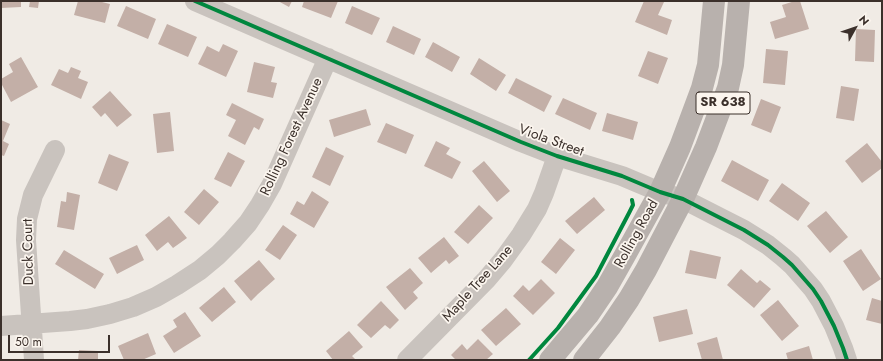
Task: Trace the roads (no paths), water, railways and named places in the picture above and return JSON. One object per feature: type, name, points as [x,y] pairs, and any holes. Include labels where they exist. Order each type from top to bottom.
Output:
[{"type":"main road","name":"Rolling Road","points":[[550,360],[588,315],[607,286],[660,192],[680,147],[702,88],[708,65],[714,1]]},
{"type":"main road","name":"Rolling Road","points":[[584,360],[610,327],[629,299],[684,199],[709,140],[728,88],[733,65],[739,1]]},
{"type":"street","name":"Viola Street","points":[[195,1],[520,142],[557,156],[622,176],[660,192],[684,199],[744,230],[784,257],[812,289],[821,301],[834,326],[847,360]]},
{"type":"street","name":"Rolling Forest Avenue","points":[[1,326],[70,321],[110,314],[156,297],[177,286],[200,270],[232,241],[260,205],[272,184],[328,58]]},
{"type":"street","name":"Duck Court","points":[[34,360],[26,240],[27,219],[35,190],[55,150]]},
{"type":"street","name":"Maple Tree Lane","points":[[407,360],[486,280],[522,235],[544,193],[557,156]]}]
